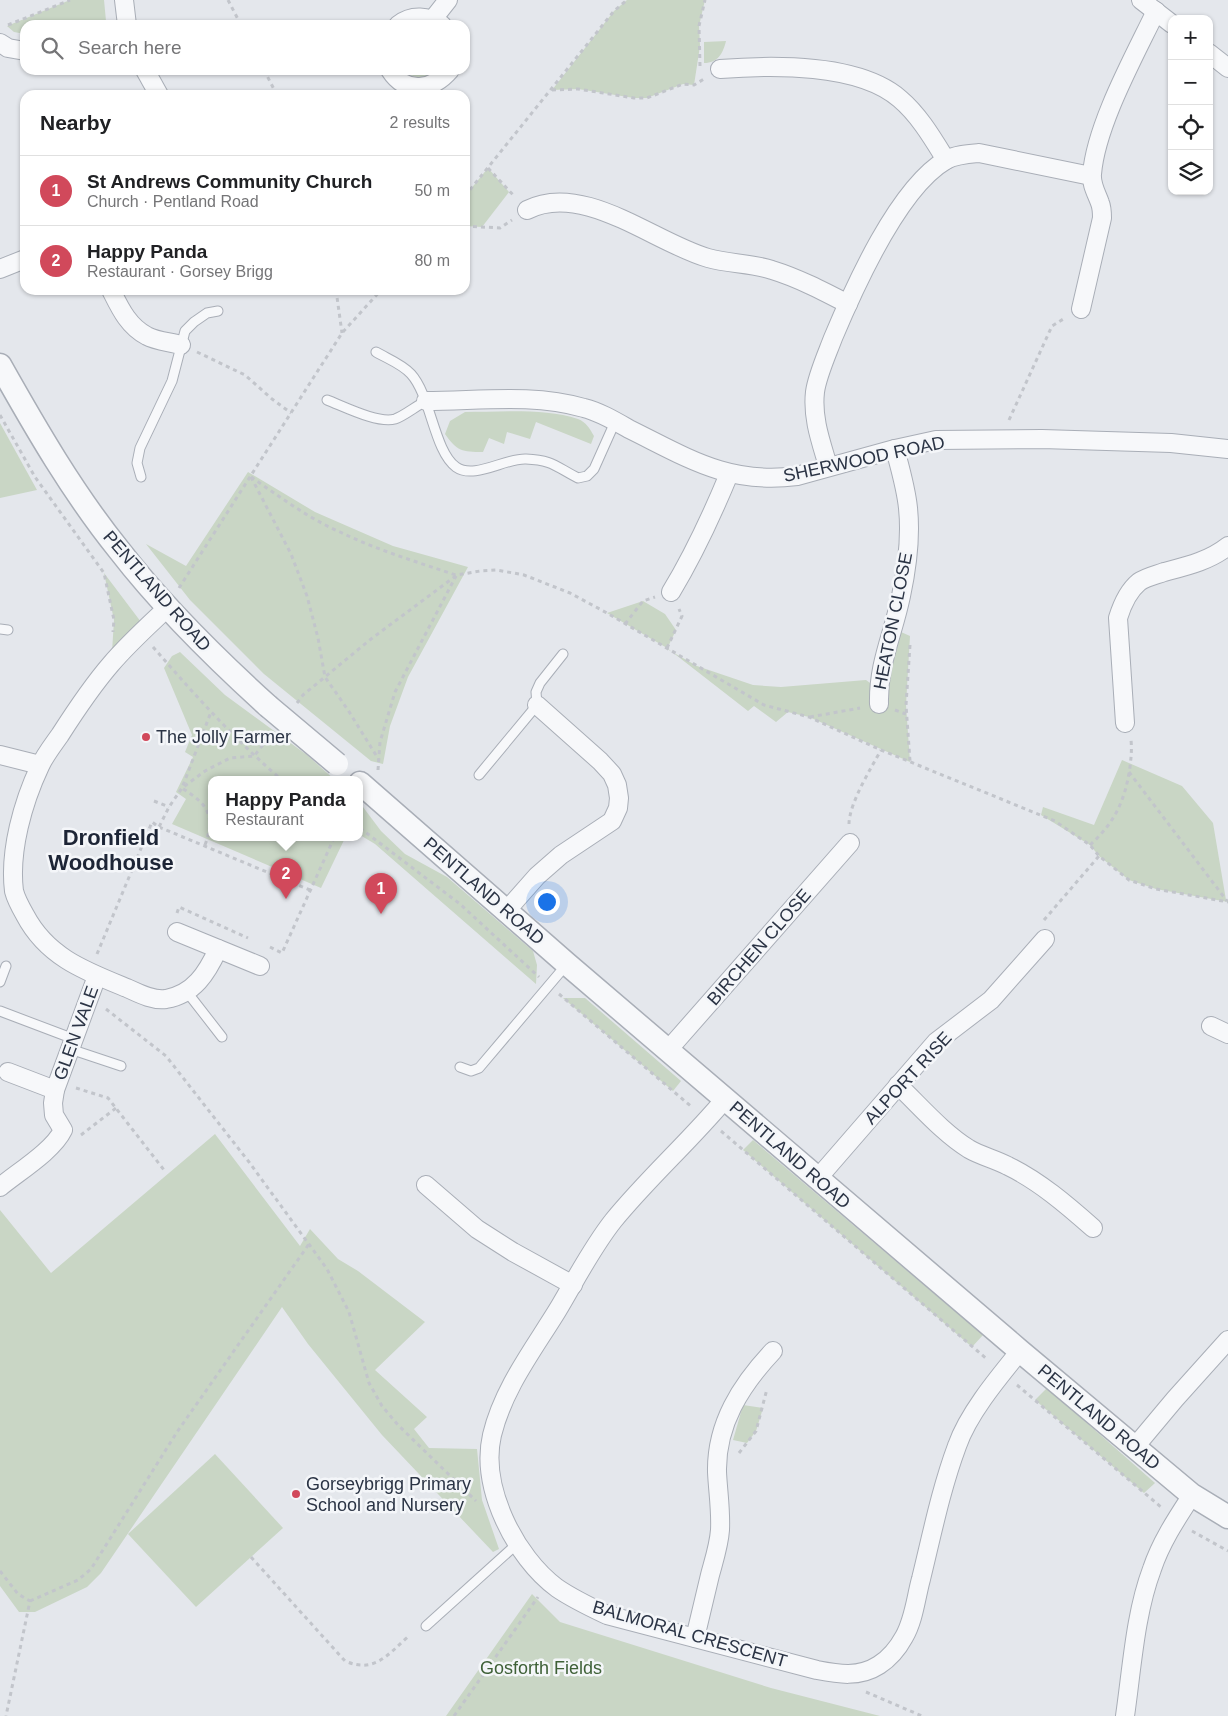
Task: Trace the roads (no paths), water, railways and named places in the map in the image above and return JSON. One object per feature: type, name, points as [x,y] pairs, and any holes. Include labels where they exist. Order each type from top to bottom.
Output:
[{"type":"street","points":[[124,0],[127,20]]},
{"type":"street","points":[[439,20],[448,0]]},
{"type":"street","points":[[1141,0],[1168,21]]},
{"type":"street","points":[[1081,309],[1102,218],[1101,205],[1094,189],[1092,176],[1100,136],[1133,58],[1156,12]]},
{"type":"street","points":[[407,20],[422,17],[432,20]]},
{"type":"street","points":[[0,43],[8,48],[20,50]]},
{"type":"street","points":[[1213,56],[1228,68]]},
{"type":"street","points":[[720,69],[798,67],[847,74],[878,84],[900,99],[932,136],[946,160]]},
{"type":"street","points":[[148,75],[156,90]]},
{"type":"street","points":[[394,75],[408,90],[432,85],[446,75]]},
{"type":"street","points":[[828,466],[816,429],[815,391],[848,304],[880,240],[901,206],[915,188],[946,160],[961,155],[979,153],[1092,176]]},
{"type":"street","points":[[528,210],[549,202],[570,202],[591,207],[707,258],[770,269],[806,283],[848,304]]},
{"type":"street","points":[[0,269],[20,261]]},
{"type":"street","points":[[114,295],[122,312],[133,326],[148,337],[181,345]]},
{"type":"street","name":"PENTLAND ROAD","points":[[0,365],[39,432],[98,523],[167,608],[223,666],[351,776]]},
{"type":"street","name":"SHERWOOD ROAD","points":[[426,401],[531,399],[559,401],[587,408],[702,465],[729,474],[761,478],[798,476],[895,448],[936,440],[1001,439],[1171,443],[1228,449]]},
{"type":"street","name":"HEATON CLOSE","points":[[878,704],[880,674],[901,596],[908,539],[908,510],[905,488],[895,448]]},
{"type":"street","points":[[671,592],[696,550],[729,474]]},
{"type":"street","points":[[1125,723],[1118,618],[1122,603],[1139,582],[1206,560],[1228,546]]},
{"type":"street","points":[[167,608],[111,664],[78,707],[40,765],[18,827],[14,865],[14,893],[32,928],[47,946],[62,958],[93,975],[148,997],[164,999],[187,992],[199,982],[209,969],[218,949]]},
{"type":"street","points":[[507,910],[537,876],[561,855],[612,821],[618,808],[617,786],[612,774],[537,705]]},
{"type":"street","points":[[0,755],[40,765]]},
{"type":"street","name":"PENTLAND ROAD","points":[[368,790],[567,964],[1134,1448],[1192,1495],[1228,1518]]},
{"type":"street","name":"BIRCHEN CLOSE","points":[[668,1050],[850,843]]},
{"type":"street","points":[[176,924],[218,949],[260,966]]},
{"type":"street","name":"ALPORT RISE","points":[[818,1178],[936,1042],[991,1000],[1045,939]]},
{"type":"street","name":"GLEN VALE","points":[[0,1187],[60,1137],[63,1130],[54,1115],[53,1103],[56,1086],[89,996],[93,975]]},
{"type":"street","points":[[1211,1026],[1228,1034]]},
{"type":"street","name":"GLEN VALE","points":[[8,1072],[56,1086]]},
{"type":"street","points":[[898,1086],[945,1130],[968,1148],[1027,1176],[1068,1206],[1093,1228]]},
{"type":"street","name":"BALMORAL CRESCENT","points":[[726,1099],[613,1221],[595,1246],[516,1376],[500,1409],[492,1436],[490,1457],[494,1486],[504,1520],[518,1544],[533,1564],[556,1587],[607,1615],[816,1670],[847,1675],[862,1673],[879,1666],[894,1653],[905,1636],[957,1444],[975,1411],[1002,1372],[1020,1351]]},
{"type":"street","points":[[426,1185],[477,1229],[512,1252],[573,1285]]},
{"type":"street","points":[[1134,1448],[1227,1342]]},
{"type":"street","points":[[695,1638],[720,1532],[721,1502],[717,1472],[718,1449],[724,1425],[732,1405],[758,1367],[773,1351]]},
{"type":"street","points":[[1125,1716],[1143,1596],[1152,1568],[1176,1520],[1192,1495]]},
{"type":"lane","points":[[141,477],[137,463],[140,448],[172,381],[185,331],[207,313],[218,311]]},
{"type":"lane","points":[[376,352],[402,366],[413,376],[426,401],[446,457],[456,467],[469,471],[484,469],[512,460],[525,459],[547,461],[560,466],[578,478],[587,476],[594,468],[616,422]]},
{"type":"lane","points":[[327,400],[375,418],[387,420],[395,418],[426,401]]},
{"type":"lane","points":[[479,775],[537,705],[536,692],[540,683],[563,654]]},
{"type":"lane","points":[[460,1067],[471,1071],[479,1068],[567,964]]},
{"type":"lane","points":[[0,982],[6,966]]},
{"type":"lane","points":[[187,992],[222,1037]]},
{"type":"lane","points":[[0,1011],[121,1066]]},
{"type":"lane","points":[[426,1626],[518,1544]]},
{"type":"place","name":"The Jolly Farmer","points":[[146,737]]},
{"type":"place","name":"Happy Panda","points":[[286,899]]},
{"type":"place","name":"St Andrews Community Church","points":[[381,914]]},
{"type":"place","name":"Gorseybrigg Primary School and Nursery","points":[[296,1494]]},
{"type":"district","name":"Dronfield Woodhouse","points":[[111,850]]},
{"type":"park label","name":"Gosforth Fields","points":[[541,1668]]}]
